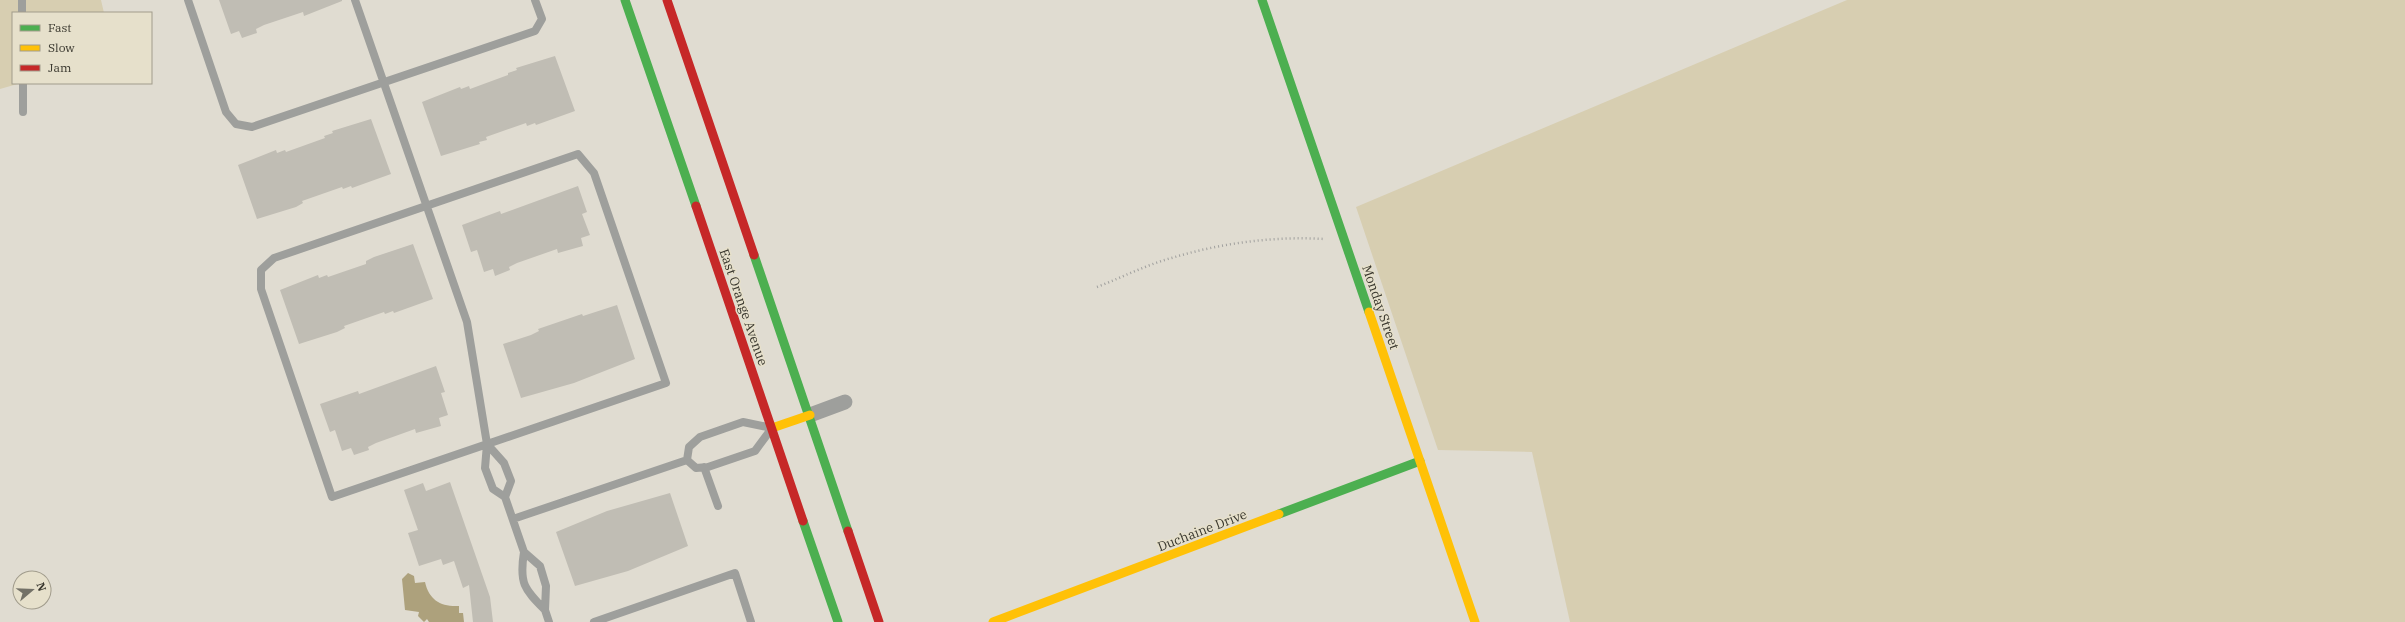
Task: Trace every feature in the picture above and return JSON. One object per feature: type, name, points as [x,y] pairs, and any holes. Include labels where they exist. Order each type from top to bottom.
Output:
[{"type":"street","name":"East Orange Avenue","points":[[625,0],[838,622]]},
{"type":"street","name":"East Orange Avenue","points":[[667,0],[810,415],[879,622]]},
{"type":"street","name":"Monday Street","points":[[1262,0],[1475,622]]},
{"type":"street","points":[[772,428],[845,402]]},
{"type":"street","name":"Duchaine Drive","points":[[993,622],[1420,461]]},
{"type":"lane","points":[[22,0],[22,12]]},
{"type":"lane","points":[[188,0],[226,112],[236,124],[252,127],[535,31],[542,19],[536,0]]},
{"type":"lane","points":[[355,0],[466,322],[487,444],[485,468],[493,489],[505,497],[513,519],[524,552],[521,572],[528,592],[545,610]]},
{"type":"lane","points":[[23,84],[23,112]]},
{"type":"lane","points":[[578,154],[594,173],[666,382],[487,444],[332,497],[261,289],[261,270],[274,258],[427,207],[578,154]]},
{"type":"lane","points":[[743,422],[772,428],[755,451],[704,467],[696,468],[687,460],[689,447],[700,437],[743,422]]},
{"type":"lane","points":[[487,444],[504,463],[510,481],[505,497]]},
{"type":"lane","points":[[513,519],[687,460]]},
{"type":"lane","points":[[704,467],[718,506]]},
{"type":"lane","points":[[524,552],[540,566],[546,586],[545,610],[549,622]]},
{"type":"lane","points":[[594,622],[735,573],[751,622]]},
{"type":"path","points":[[1097,287],[1173,257],[1194,251],[1295,237],[1344,240]]},
{"type":"shaded area","points":[[0,0],[101,0],[104,12],[12,12],[12,84],[18,84],[0,89]]},
{"type":"shaded area","points":[[1847,0],[2405,0],[2405,622],[1570,622],[1532,452],[1438,450],[1356,207]]},
{"type":"shaded area","points":[[408,573],[414,576],[415,583],[425,582],[429,593],[441,604],[459,606],[459,613],[463,613],[464,622],[429,622],[427,619],[424,622],[418,616],[419,612],[405,610],[402,579]]},
{"type":"building","points":[[219,0],[342,1],[304,16],[303,12],[264,25],[256,29],[257,33],[242,38],[239,31],[231,34]]},
{"type":"building","points":[[555,56],[575,111],[536,125],[535,123],[527,126],[526,123],[486,137],[487,140],[479,142],[480,144],[441,156],[422,102],[460,87],[461,89],[469,86],[470,89],[508,75],[508,73],[517,70],[516,68]]},
{"type":"building","points":[[371,119],[391,174],[352,188],[351,186],[343,189],[342,187],[302,201],[303,203],[296,207],[257,219],[238,165],[276,150],[277,153],[285,150],[286,152],[325,138],[324,136],[333,133],[332,131]]},
{"type":"building","points":[[578,186],[587,212],[582,214],[590,235],[581,238],[583,246],[558,253],[557,249],[517,263],[509,267],[510,270],[495,276],[493,269],[484,272],[477,250],[471,252],[462,225],[500,211],[501,214]]},
{"type":"building","points":[[413,244],[433,299],[394,313],[393,311],[385,314],[384,312],[344,326],[345,328],[337,332],[299,344],[280,290],[318,275],[319,278],[327,275],[328,277],[366,264],[366,261],[374,257]]},
{"type":"building","points":[[617,305],[635,359],[574,383],[521,398],[503,344],[531,335],[539,331],[538,329],[582,314],[583,316]]},
{"type":"building","points":[[436,366],[445,392],[441,393],[448,415],[439,418],[441,426],[416,433],[415,429],[376,443],[368,447],[369,450],[354,455],[351,448],[342,451],[335,430],[330,432],[320,404],[358,391],[359,394]]},
{"type":"building","points":[[450,482],[490,597],[493,622],[473,622],[469,585],[463,588],[454,561],[443,565],[441,559],[419,566],[408,533],[418,530],[404,490],[423,483],[426,491]]},
{"type":"building","points":[[670,493],[688,546],[628,571],[575,586],[556,532],[607,511]]},
{"type":"traffic: fast","points":[[625,0],[696,206]]},
{"type":"traffic: fast","points":[[1262,0],[1369,312]]},
{"type":"traffic: fast","points":[[754,255],[848,531]]},
{"type":"traffic: fast","points":[[1279,514],[1420,461]]},
{"type":"traffic: fast","points":[[803,521],[838,622]]},
{"type":"traffic: slow","points":[[1369,312],[1475,622]]},
{"type":"traffic: slow","points":[[772,428],[810,415]]},
{"type":"traffic: slow","points":[[993,622],[1279,514]]},
{"type":"traffic: jam","points":[[667,0],[754,255]]},
{"type":"traffic: jam","points":[[696,206],[803,521]]},
{"type":"traffic: jam","points":[[848,531],[879,622]]}]
